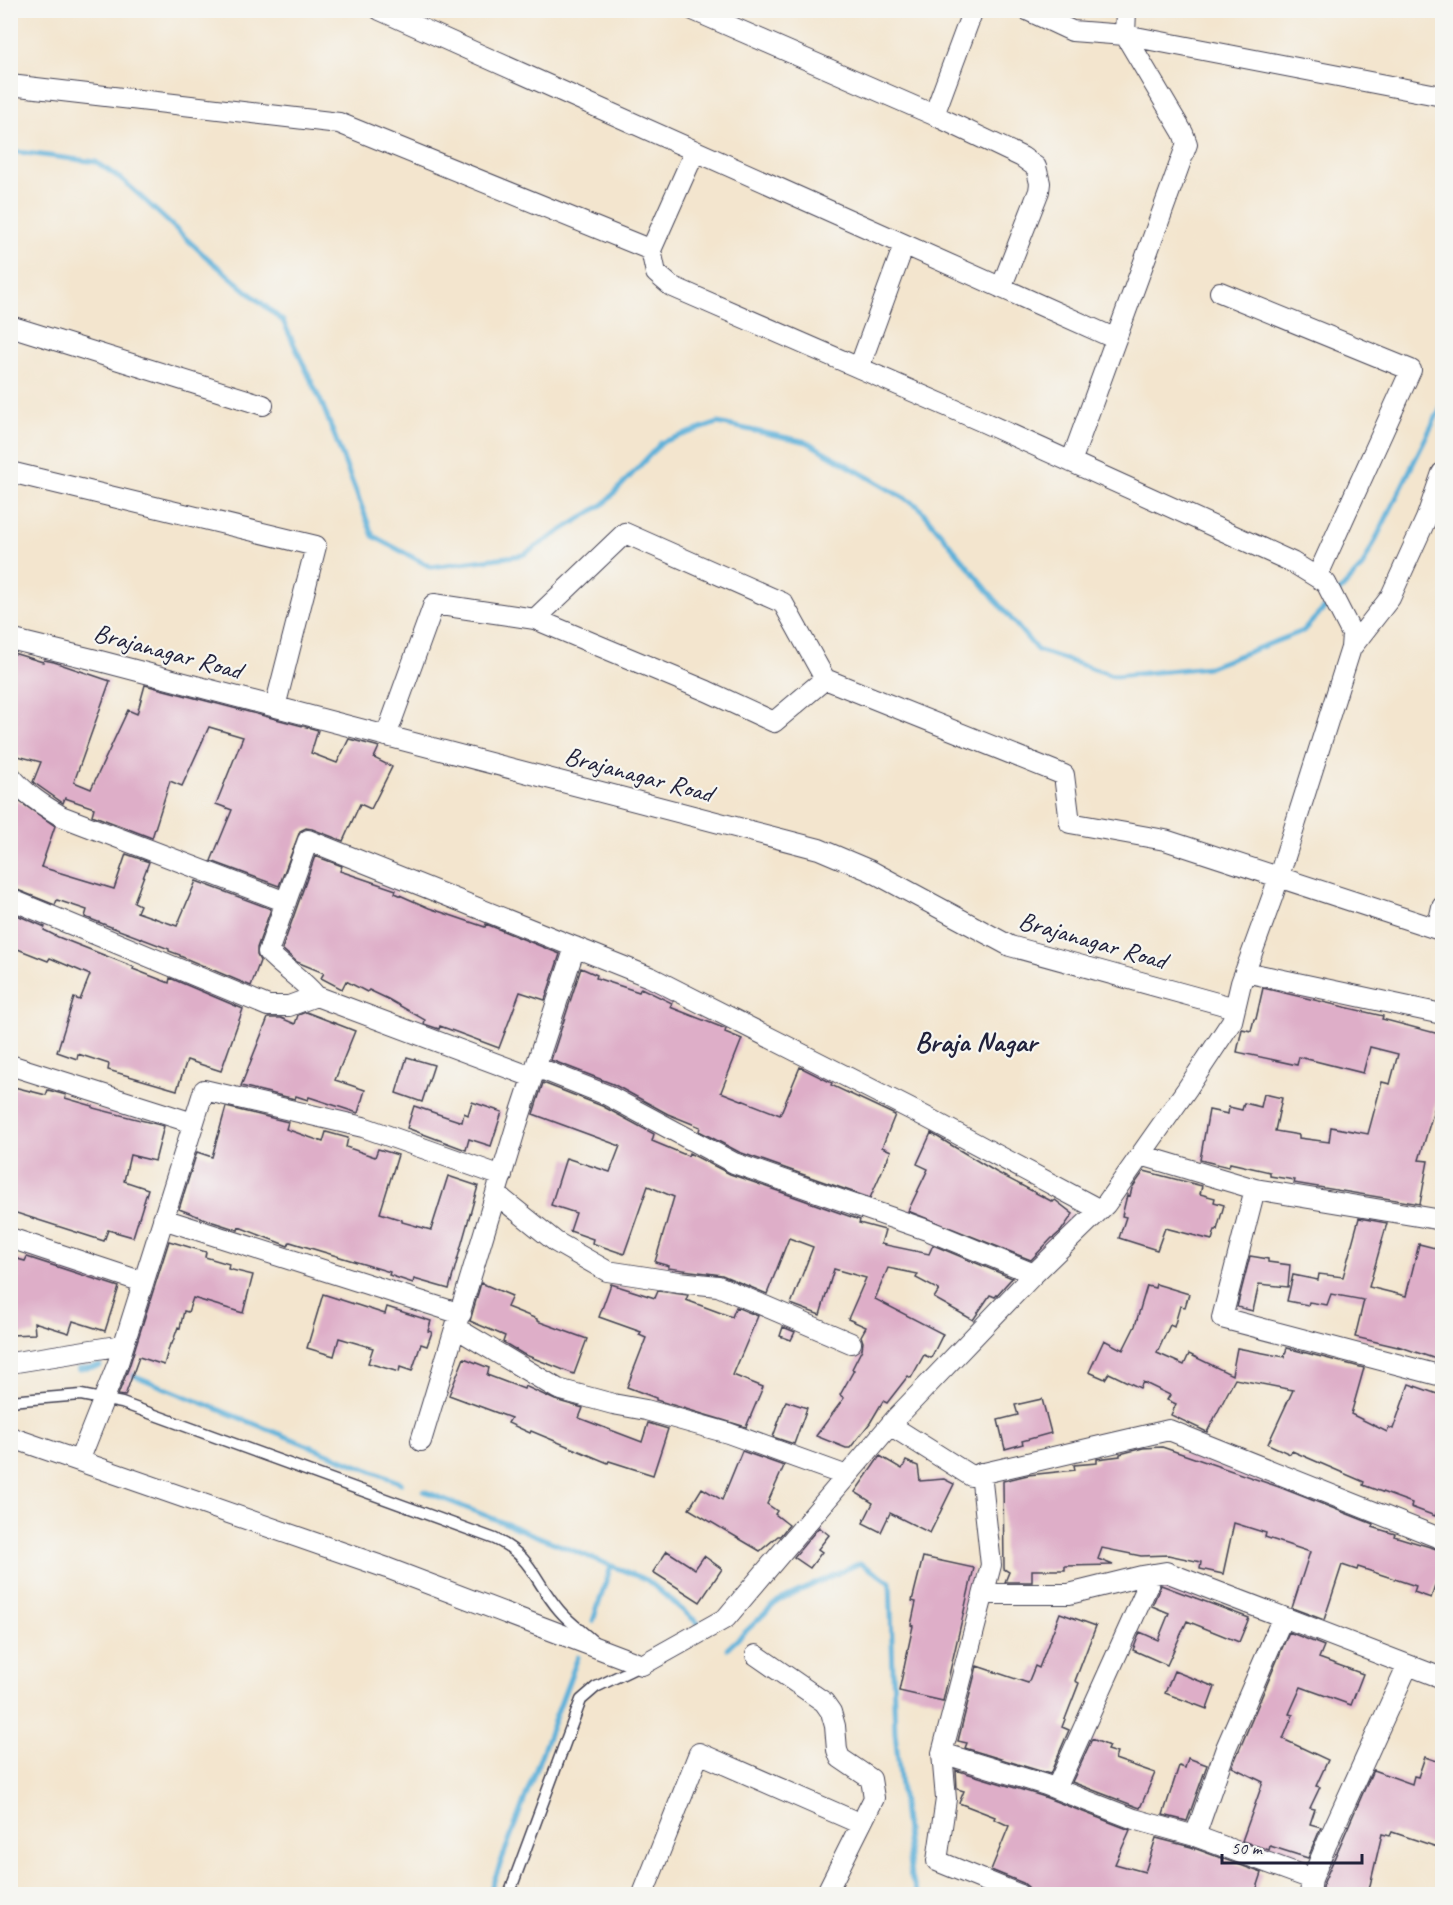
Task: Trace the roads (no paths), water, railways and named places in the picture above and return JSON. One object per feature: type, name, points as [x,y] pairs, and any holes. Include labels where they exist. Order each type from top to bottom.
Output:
[{"type":"street","points":[[380,10],[1116,339]]},
{"type":"street","points":[[693,10],[934,116],[1022,157],[1036,167],[1040,183],[1039,191],[1001,288]]},
{"type":"street","points":[[934,116],[973,10]]},
{"type":"street","points":[[1027,10],[1072,32],[1125,35],[1443,96]]},
{"type":"street","points":[[1071,462],[1187,144],[1184,133],[1125,35],[1126,10]]},
{"type":"street","points":[[10,85],[339,123],[651,250]]},
{"type":"street","points":[[695,151],[651,250],[656,273],[671,286],[1292,561],[1322,580],[1352,641]]},
{"type":"street","points":[[859,368],[904,245]]},
{"type":"street","points":[[1220,292],[1411,370],[1322,580]]},
{"type":"street","points":[[10,326],[263,405]]},
{"type":"street","points":[[10,472],[316,546],[275,707]]},
{"type":"street","points":[[10,1437],[387,1568],[642,1665],[726,1618],[890,1425],[1034,1274],[1100,1210],[1187,1089],[1232,1020],[1245,972],[1278,877],[1352,641],[1390,598],[1426,519],[1443,473]]},
{"type":"street","points":[[535,619],[625,533],[783,603],[825,679],[1064,775],[1070,823],[1165,840],[1437,929],[1443,907]]},
{"type":"street","points":[[386,736],[434,604],[535,619],[707,691],[774,722],[825,679]]},
{"type":"street","name":"Brajanagar Road","points":[[10,639],[819,849],[872,871],[1010,946],[1235,1008]]},
{"type":"street","points":[[10,775],[34,800],[62,816],[286,902]]},
{"type":"street","points":[[1034,1274],[927,1230],[734,1163],[607,1095],[316,996],[306,984],[277,962],[268,952],[308,840],[652,978],[924,1116],[1100,1210]]},
{"type":"street","points":[[10,898],[268,1006],[289,1006],[316,996]]},
{"type":"street","points":[[421,1441],[534,1072],[575,947]]},
{"type":"street","points":[[1245,972],[1443,1014]]},
{"type":"street","points":[[10,1065],[194,1123]]},
{"type":"street","points":[[79,1461],[123,1346],[204,1090],[363,1127],[499,1185],[556,1242],[607,1271],[718,1286],[851,1343]]},
{"type":"street","points":[[1141,1155],[1255,1189],[1443,1220]]},
{"type":"street","points":[[1255,1189],[1222,1318],[1443,1376]]},
{"type":"street","points":[[163,1218],[459,1321],[558,1389],[613,1404],[646,1410],[728,1434],[846,1476]]},
{"type":"street","points":[[10,1238],[143,1281]]},
{"type":"street","points":[[10,1363],[123,1346]]},
{"type":"street","points":[[890,1425],[971,1476],[1169,1430],[1443,1539]]},
{"type":"street","points":[[981,1473],[991,1565],[942,1753],[946,1799],[937,1861],[1018,1894]]},
{"type":"street","points":[[985,1594],[1069,1594],[1166,1572],[1443,1678]]},
{"type":"street","points":[[1056,1789],[1153,1574]]},
{"type":"street","points":[[1195,1836],[1226,1748],[1282,1617]]},
{"type":"street","points":[[756,1655],[824,1702],[831,1712],[840,1758],[871,1779],[874,1798],[826,1894]]},
{"type":"street","points":[[942,1753],[1056,1789],[1134,1819],[1195,1836],[1311,1887],[1327,1843],[1408,1665]]},
{"type":"street","points":[[643,1894],[699,1754],[861,1824]]},
{"type":"lane","points":[[10,1401],[81,1395],[104,1398],[154,1414],[505,1544],[525,1559],[559,1610],[601,1648]]},
{"type":"lane","points":[[509,1894],[581,1700],[596,1687],[642,1665]]},
{"type":"waterway","points":[[10,151],[96,162],[124,181],[204,255],[283,321],[323,406],[373,536],[431,567],[523,555],[605,503],[662,442],[718,423],[807,442],[918,506],[1037,650],[1115,676],[1209,667],[1303,631],[1331,601]]},
{"type":"waterway","points":[[1337,594],[1362,567],[1442,405]]},
{"type":"waterway","points":[[79,1369],[100,1366]]},
{"type":"waterway","points":[[128,1373],[401,1483]]},
{"type":"waterway","points":[[424,1491],[647,1580],[700,1625]]},
{"type":"waterway","points":[[727,1649],[778,1601],[860,1563],[890,1582],[895,1733],[911,1877],[918,1894]]},
{"type":"waterway","points":[[593,1621],[611,1566]]},
{"type":"waterway","points":[[489,1894],[578,1657]]},
{"type":"district","name":"Braja Nagar","points":[[976,1041]]}]
